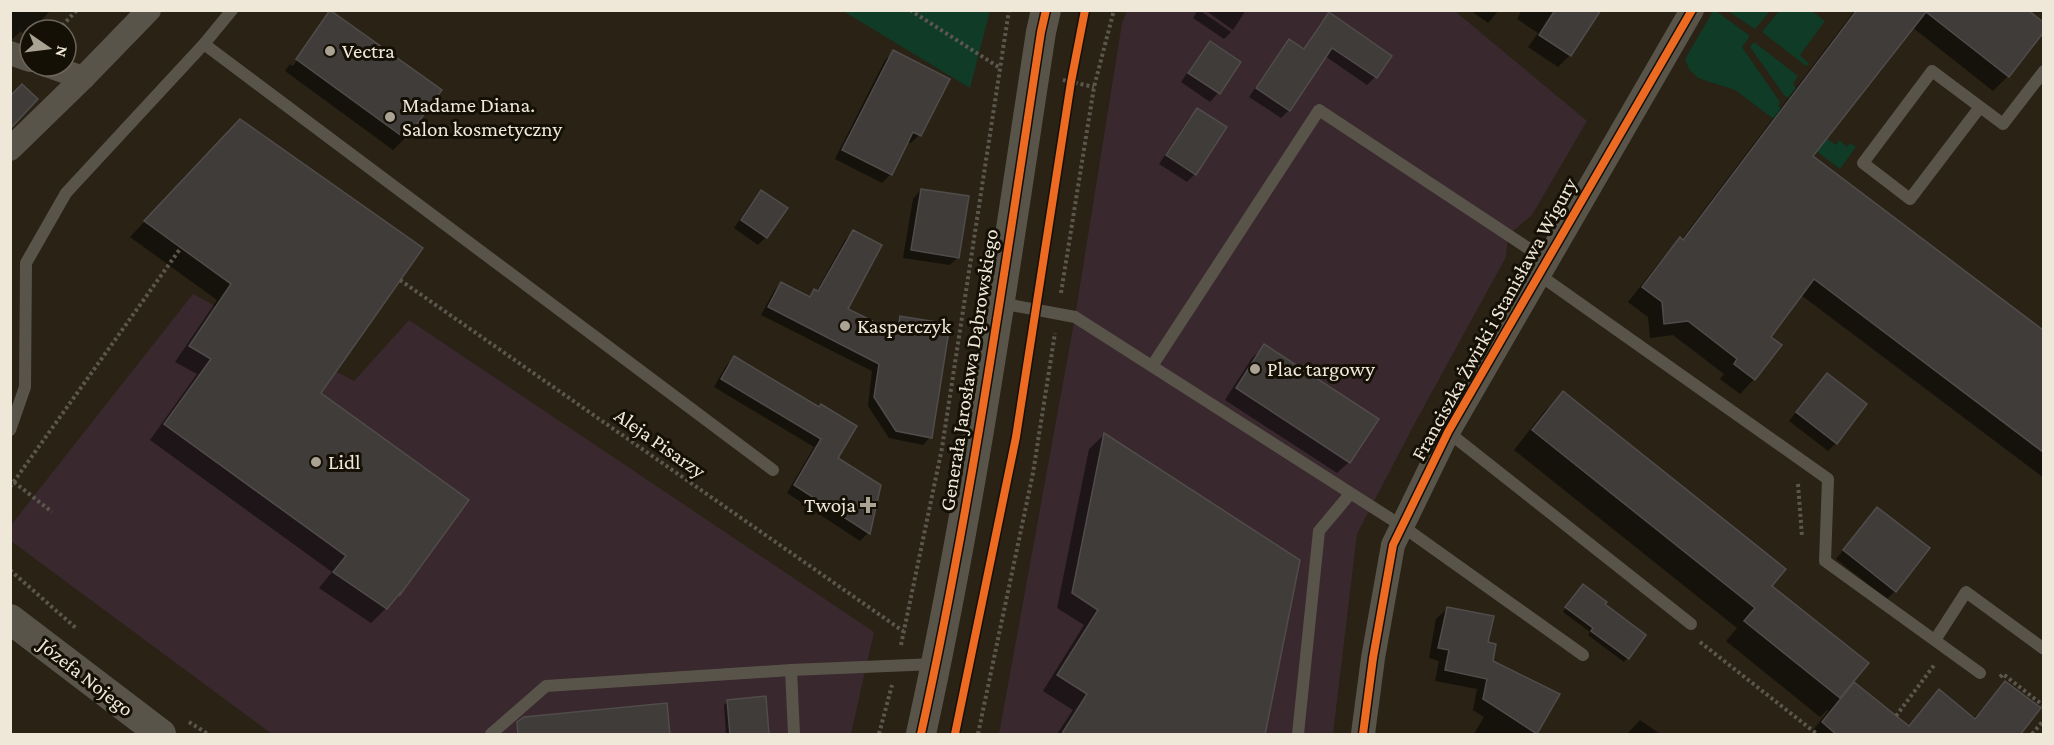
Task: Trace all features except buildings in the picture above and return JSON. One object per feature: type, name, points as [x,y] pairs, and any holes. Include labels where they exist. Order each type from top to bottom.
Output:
[{"type":"street","points":[[10,149],[149,10]]},
{"type":"street","name":"Generała Jarosława Dąbrowskiego","points":[[921,735],[936,664],[1000,303],[1046,10]]},
{"type":"street","name":"Franciszka Żwirki i Stanisława Wigury","points":[[1363,735],[1372,658],[1393,545],[1448,432],[1692,10]]},
{"type":"street","points":[[78,76],[83,78]]},
{"type":"street","name":"Józefa Nojego","points":[[10,619],[161,735]]},
{"type":"lane","points":[[10,430],[25,387],[26,263],[66,193],[204,44],[232,10]]},
{"type":"lane","points":[[204,44],[773,470]]},
{"type":"lane","points":[[1980,107],[1910,199],[1863,163],[1932,70],[2003,124],[2043,70]]},
{"type":"lane","points":[[1152,366],[1318,110],[1542,267],[1828,478],[1825,561],[1980,673]]},
{"type":"lane","points":[[1000,303],[1075,317],[1402,526],[1583,655]]},
{"type":"lane","points":[[1448,432],[1691,624]]},
{"type":"lane","points":[[1298,735],[1319,531],[1350,494]]},
{"type":"lane","points":[[1935,640],[1966,592],[2043,649]]},
{"type":"lane","points":[[491,735],[546,686],[791,670],[936,664]]},
{"type":"lane","points":[[791,670],[794,735]]},
{"type":"path","points":[[910,10],[999,68],[1094,87]]},
{"type":"path","points":[[879,735],[897,665],[942,448],[1009,10]]},
{"type":"path","points":[[978,735],[1033,473],[1094,87],[1114,10]]},
{"type":"path","points":[[1069,93],[1073,72]]},
{"type":"path","points":[[10,487],[180,249]]},
{"type":"path","points":[[14,482],[52,512]]},
{"type":"path","points":[[10,570],[79,631]]},
{"type":"path","points":[[1691,624],[1701,643],[1816,735]]},
{"type":"path","points":[[1896,716],[1938,661]]},
{"type":"path","points":[[2032,735],[2043,720]]},
{"type":"shaded area","name":"Plac targowy","points":[[1127,11],[1455,11],[1587,121],[1532,215],[1508,235],[1506,257],[1357,534],[1333,734],[999,734],[1075,317],[1122,23]]},
{"type":"shaded area","points":[[193,294],[354,381],[409,320],[874,632],[851,734],[272,734],[11,541],[11,525]]},
{"type":"green space","points":[[1770,10],[1755,29],[1728,11]]},
{"type":"green space","points":[[843,11],[990,11],[970,88]]},
{"type":"green space","points":[[1713,11],[1750,36],[1742,47],[1780,102],[1778,106],[1824,141],[1826,138],[1836,145],[1839,140],[1847,147],[1850,143],[1856,147],[1840,169],[1735,90],[1698,78],[1689,69],[1685,59]]},
{"type":"green space","points":[[1779,11],[1812,11],[1825,21],[1800,55],[1809,64],[1806,66],[1762,32]]},
{"type":"green space","points":[[1754,42],[1798,76],[1793,84],[1796,88],[1788,98],[1750,47]]},
{"type":"cycle path","points":[[921,734],[972,472],[1046,10]]},
{"type":"cycle path","points":[[955,734],[1016,437],[1071,82],[1085,10]]},
{"type":"cycle path","points":[[1363,734],[1373,658],[1393,545],[1448,432],[1692,10]]},
{"type":"place","name":"Vectra","points":[[330,51]]},
{"type":"place","name":"Madame Diana. Salon kosmetyczny","points":[[390,117]]},
{"type":"place","name":"Kasperczyk","points":[[845,326]]},
{"type":"place","name":"Plac targowy","points":[[1255,369]]},
{"type":"place","name":"Lidl","points":[[316,462]]},
{"type":"place","name":"Twoja","points":[[868,505]]}]
